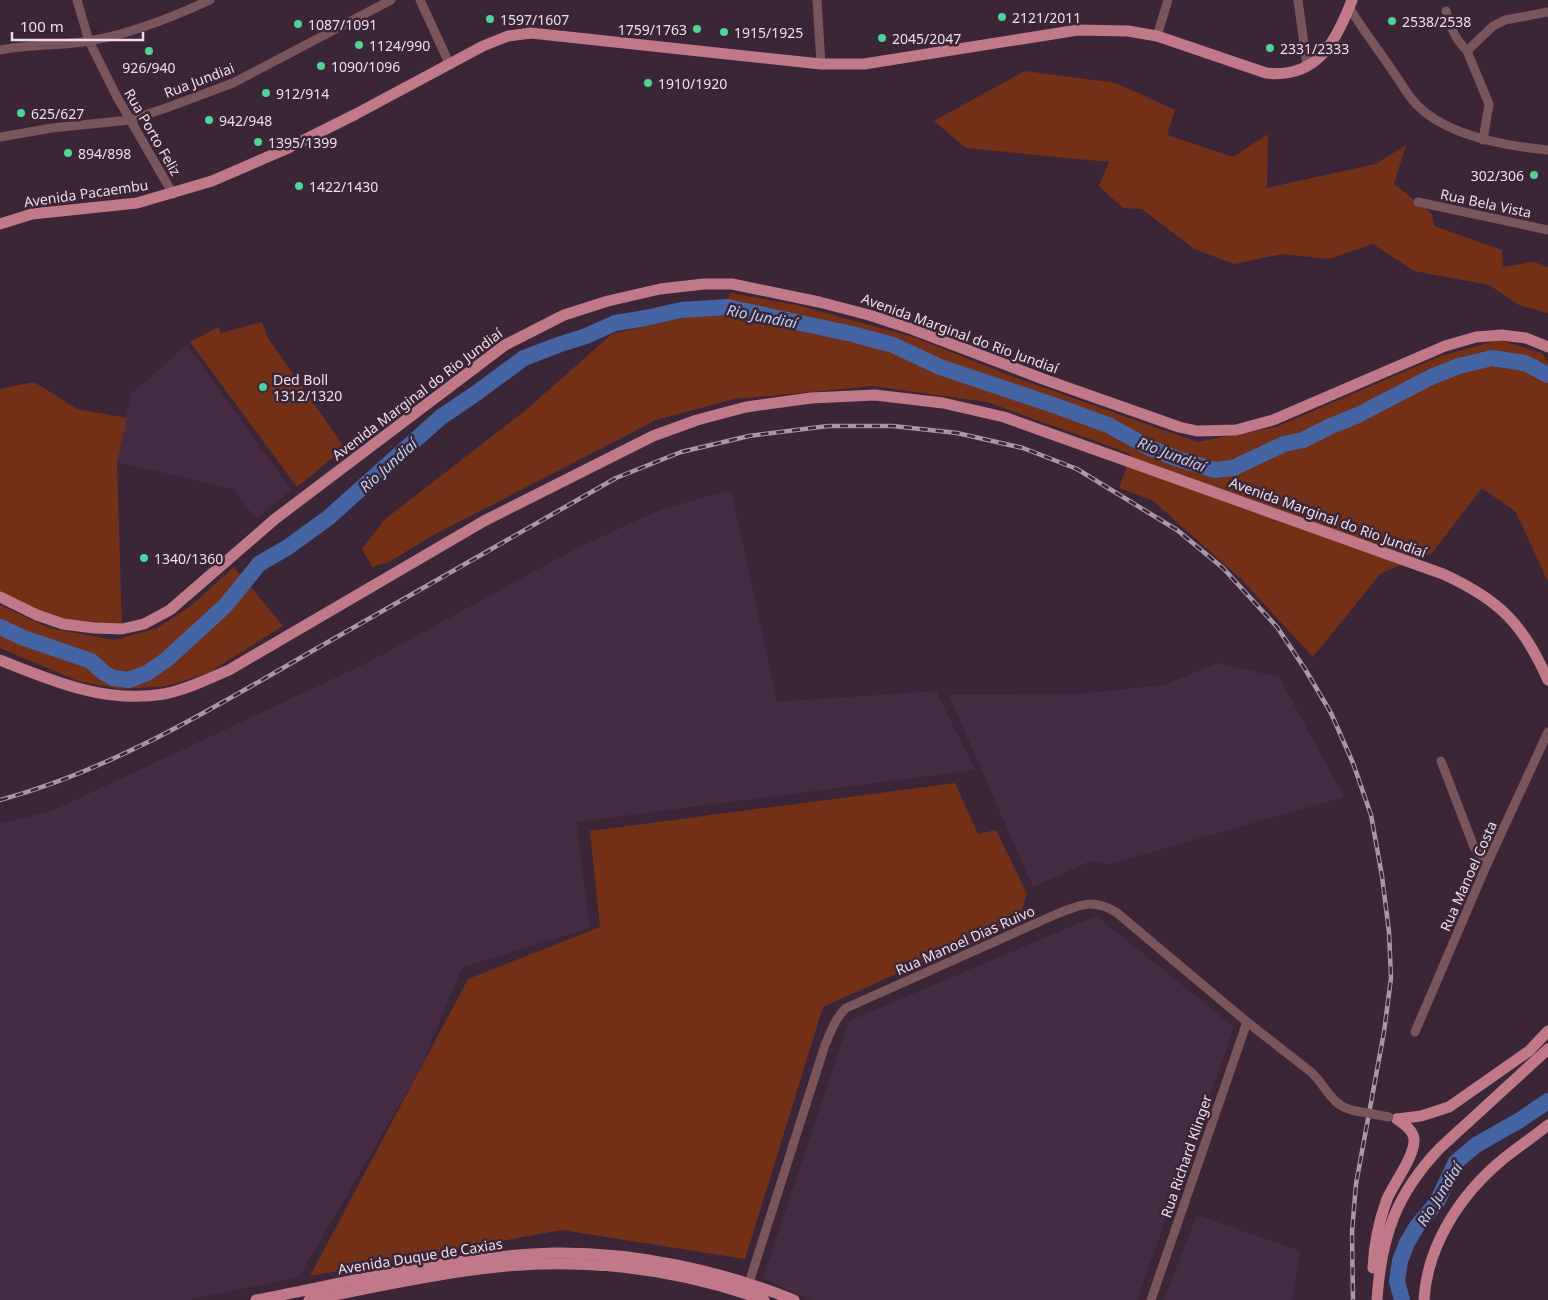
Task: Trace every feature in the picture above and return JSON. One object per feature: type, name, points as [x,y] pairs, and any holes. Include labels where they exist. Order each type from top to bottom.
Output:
[{"type":"main road","name":"Avenida Pacaembu","points":[[0,224],[32,214],[137,203],[212,181],[286,149],[508,36],[530,33],[821,64],[864,64],[1078,30],[1128,30],[1157,36],[1277,74],[1297,71],[1307,66],[1329,49],[1350,3]]},
{"type":"main road","name":"Avenida Marginal do Rio Jundiaí","points":[[0,596],[37,616],[63,624],[122,629],[144,624],[170,610],[275,519],[505,345],[564,315],[608,301],[660,289],[704,284],[732,284],[844,308],[912,329],[1043,379],[1179,427],[1197,431],[1236,430],[1273,420],[1444,346],[1476,337],[1502,335],[1526,338],[1548,347]]},
{"type":"main road","name":"Avenida Marginal do Rio Jundiaí","points":[[0,660],[68,686],[103,695],[135,696],[164,694],[200,683],[229,670],[484,521],[653,436],[697,420],[746,407],[811,398],[875,396],[943,403],[1004,417],[1443,574],[1464,584],[1508,614],[1526,636],[1548,680]]},
{"type":"main road","points":[[1393,1118],[1421,1116],[1449,1107],[1528,1051],[1548,1031]]},
{"type":"main road","points":[[1377,1300],[1381,1260],[1390,1224],[1410,1184],[1424,1164],[1440,1148],[1548,1049]]},
{"type":"main road","points":[[1377,1300],[1372,1281],[1376,1240],[1380,1222],[1390,1194],[1412,1151],[1414,1143],[1412,1132],[1393,1118]]},
{"type":"main road","points":[[1424,1300],[1430,1266],[1451,1218],[1469,1194],[1501,1161],[1548,1125]]},
{"type":"main road","name":"Avenida Duque de Caxias","points":[[256,1300],[432,1266],[489,1258],[554,1253],[599,1254],[653,1261],[749,1283],[794,1300]]},
{"type":"main road","name":"Avenida Duque de Caxias","points":[[308,1300],[435,1275],[482,1268],[555,1263],[601,1265],[650,1271],[709,1283],[764,1300]]},
{"type":"street","name":"Rua Porto Feliz","points":[[77,0],[89,41],[130,120],[173,194]]},
{"type":"street","points":[[0,50],[89,41],[136,30],[176,16],[210,0]]},
{"type":"street","name":"Rua Jundiai","points":[[0,137],[52,128],[130,120],[233,83],[391,0]]},
{"type":"street","points":[[420,0],[450,65]]},
{"type":"street","points":[[817,0],[821,64]]},
{"type":"street","points":[[1157,36],[1168,0]]},
{"type":"street","points":[[1298,0],[1307,66]]},
{"type":"street","points":[[1350,3],[1363,29],[1417,105],[1434,118],[1459,131],[1483,140],[1548,150]]},
{"type":"street","points":[[1446,11],[1452,32],[1466,51],[1488,104],[1483,140]]},
{"type":"street","points":[[1466,51],[1493,26],[1505,20],[1548,12]]},
{"type":"street","name":"Rua Bela Vista","points":[[1418,202],[1548,230]]},
{"type":"street","name":"Rua Manoel Costa","points":[[1415,1032],[1487,864],[1548,732]]},
{"type":"street","points":[[1441,761],[1474,847],[1487,864]]},
{"type":"street","name":"Rua Manoel Dias Ruivo","points":[[749,1283],[825,1045],[832,1026],[846,1008],[1059,913],[1093,903],[1116,912],[1247,1022],[1311,1072],[1339,1106],[1393,1118]]},
{"type":"street","name":"Rua Richard Klinger","points":[[1151,1300],[1247,1022]]},
{"type":"shaded area","points":[[1025,71],[1116,83],[1175,110],[1167,135],[1233,157],[1268,134],[1267,188],[1376,164],[1406,145],[1394,184],[1432,214],[1434,226],[1502,250],[1503,267],[1534,262],[1548,267],[1548,313],[1519,305],[1489,285],[1414,271],[1373,244],[1329,259],[1282,254],[1234,264],[1194,249],[1142,209],[1123,208],[1099,186],[1109,162],[966,148],[934,121]]},
{"type":"shaded area","points":[[730,293],[797,305],[913,337],[1014,377],[1197,442],[1276,427],[1441,356],[1499,340],[1542,353],[1548,363],[1548,582],[1516,512],[1482,488],[1432,553],[1381,573],[1313,657],[1241,579],[1152,500],[1119,488],[1131,454],[987,402],[873,386],[734,399],[656,420],[430,537],[389,562],[372,567],[362,549],[384,520],[527,409],[612,334],[683,318],[722,314]]},
{"type":"shaded area","name":"Ded Boll 1312/1320","points":[[262,322],[268,338],[345,448],[297,487],[190,342],[218,327],[221,333]]},
{"type":"shaded area","points":[[187,345],[291,490],[256,519],[233,489],[117,462],[131,394]]},
{"type":"shaded area","points":[[34,382],[77,409],[127,418],[117,462],[122,629],[63,624],[0,595],[0,389]]},
{"type":"shaded area","points":[[731,490],[777,702],[936,691],[975,770],[576,822],[590,928],[462,967],[420,1069],[299,1277],[186,1300],[0,1300],[0,824],[52,811],[367,663],[579,547],[660,510]]},
{"type":"shaded area","points":[[234,567],[283,626],[208,673],[166,686],[120,689],[78,681],[0,648],[0,605],[49,628],[114,640],[158,628],[193,604]]},
{"type":"shaded area","points":[[1218,663],[1279,677],[1344,797],[1110,864],[1090,861],[1033,887],[949,695],[1079,694],[1165,685]]},
{"type":"shaded area","points":[[955,783],[978,834],[996,830],[1027,894],[1019,918],[823,1007],[745,1259],[562,1230],[310,1276],[468,979],[600,927],[590,831]]},
{"type":"shaded area","points":[[1096,916],[1234,1027],[1137,1300],[810,1300],[763,1278],[849,1021]]},
{"type":"shaded area","points":[[1197,1215],[1300,1251],[1292,1300],[1164,1300]]},
{"type":"waterway","name":"Rio Jundiaí","points":[[0,627],[24,638],[91,661],[113,678],[129,680],[147,673],[166,660],[225,606],[259,564],[288,547],[328,518],[441,417],[524,358],[586,336],[615,323],[681,310],[727,307],[852,334],[893,345],[940,367],[1108,425],[1150,448],[1215,470],[1233,468],[1284,444],[1303,440],[1358,415],[1431,377],[1459,366],[1492,358],[1525,363],[1548,375]]},
{"type":"waterway","name":"Rio Jundiaí","points":[[1525,363],[1537,361]]},
{"type":"waterway","name":"Rio Jundiaí","points":[[1402,1300],[1397,1281],[1400,1261],[1407,1243],[1417,1226],[1437,1202],[1456,1162],[1476,1145],[1520,1120],[1548,1101]]},
{"type":"railway","points":[[0,800],[81,773],[158,737],[233,697],[616,478],[681,452],[749,436],[828,426],[893,426],[957,433],[1023,448],[1077,469],[1177,530],[1223,568],[1277,627],[1331,713],[1353,763],[1371,815],[1382,876],[1389,932],[1391,978],[1384,1032],[1356,1184],[1352,1232],[1353,1300]]},
{"type":"place","name":"2121/2011","points":[[1002,17]]},
{"type":"place","name":"1597/1607","points":[[490,19]]},
{"type":"place","name":"2538/2538","points":[[1392,21]]},
{"type":"place","name":"1087/1091","points":[[298,24]]},
{"type":"place","name":"1759/1763","points":[[697,29]]},
{"type":"place","name":"1915/1925","points":[[724,32]]},
{"type":"place","name":"2045/2047","points":[[882,38]]},
{"type":"place","name":"1124/990","points":[[359,45]]},
{"type":"place","name":"2331/2333","points":[[1270,48]]},
{"type":"place","name":"926/940","points":[[149,51]]},
{"type":"place","name":"1090/1096","points":[[321,66]]},
{"type":"place","name":"1910/1920","points":[[648,83]]},
{"type":"place","name":"912/914","points":[[266,93]]},
{"type":"place","name":"625/627","points":[[21,113]]},
{"type":"place","name":"942/948","points":[[209,120]]},
{"type":"place","name":"1395/1399","points":[[258,142]]},
{"type":"place","name":"894/898","points":[[68,153]]},
{"type":"place","name":"302/306","points":[[1534,175]]},
{"type":"place","name":"1422/1430","points":[[299,186]]},
{"type":"place","name":"Ded Boll 1312/1320","points":[[263,387]]},
{"type":"place","name":"1340/1360","points":[[144,558]]}]
